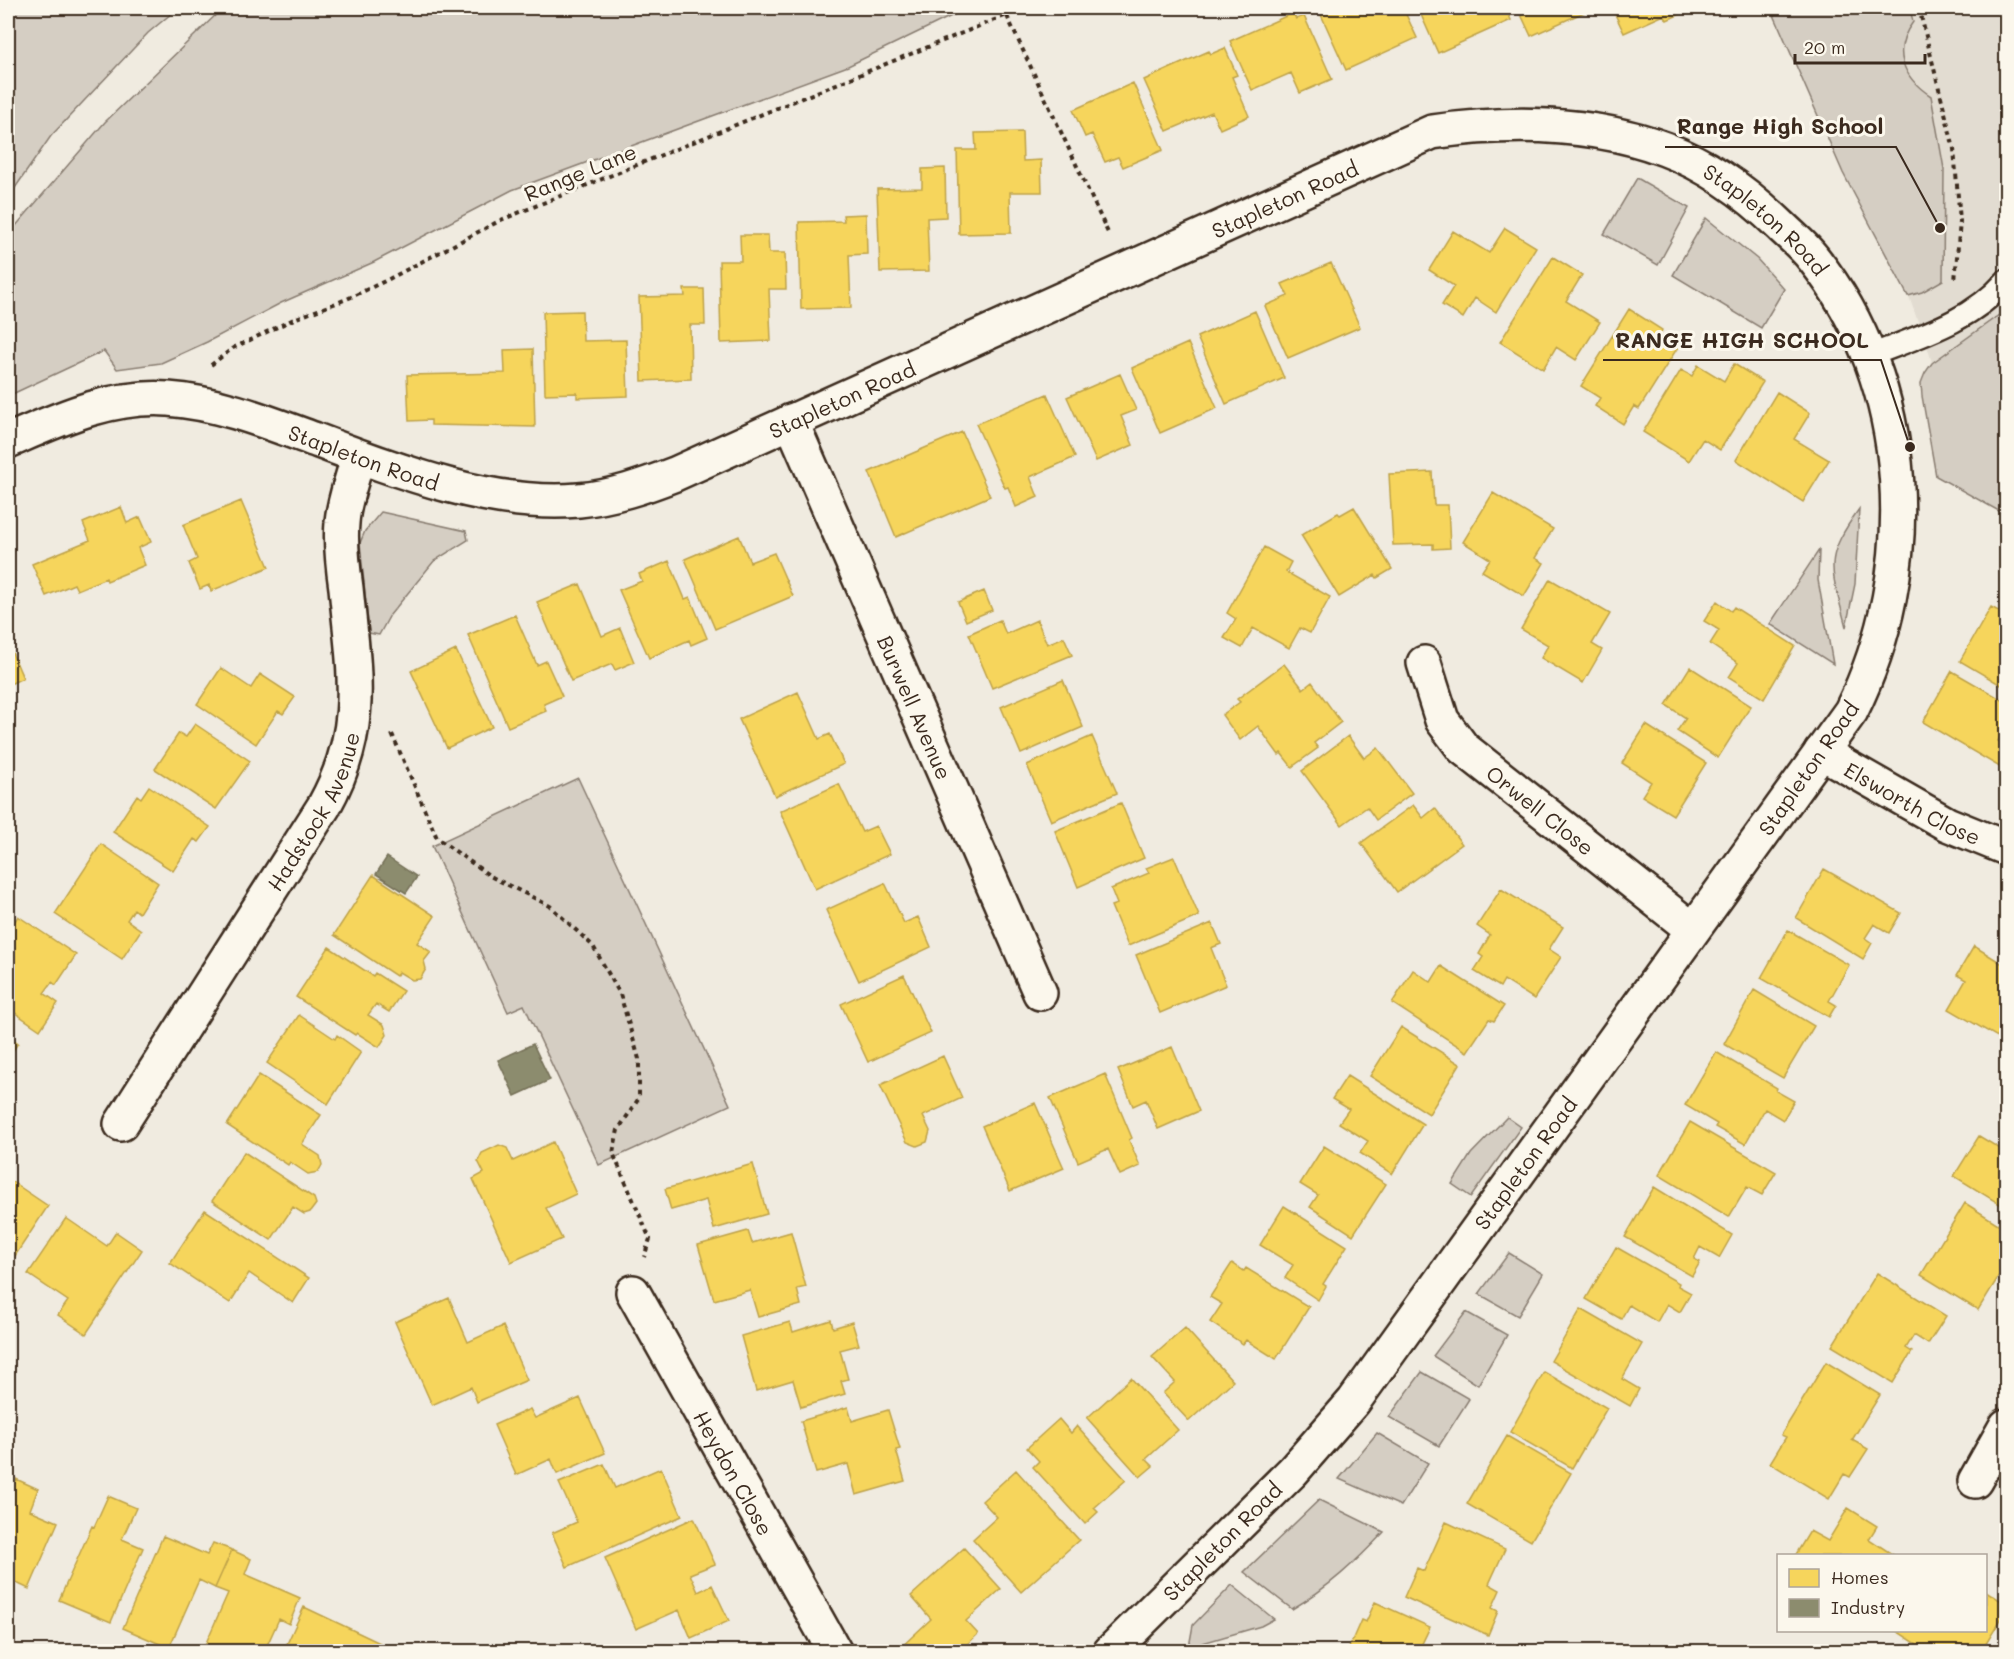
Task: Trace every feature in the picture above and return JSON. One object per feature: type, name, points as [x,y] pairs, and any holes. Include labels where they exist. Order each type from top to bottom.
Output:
[{"type":"street","name":"Stapleton Road","points":[[8,441],[80,410],[125,400],[166,399],[211,404],[256,418],[412,476],[458,487],[518,498],[579,501],[630,491],[675,474],[1432,132],[1490,124],[1601,131],[1665,149],[1708,169],[1762,207],[1813,257],[1846,308],[1871,355],[1888,420],[1899,501],[1895,568],[1884,625],[1868,678],[1851,711],[1354,1401],[1293,1471],[1127,1646]]},
{"type":"street","name":"Burwell Avenue","points":[[791,421],[1040,993]]},
{"type":"street","name":"Hadstock Avenue","points":[[121,1124],[324,806],[347,758],[354,725],[356,686],[343,558],[342,522],[358,457]]},
{"type":"street","name":"Orwell Close","points":[[1424,663],[1442,720],[1463,748],[1692,929]]},
{"type":"street","name":"Elsworth Close","points":[[1821,753],[1947,824],[2007,848]]},
{"type":"street","name":"Heydon Close","points":[[633,1293],[835,1652]]},
{"type":"street","points":[[1975,1481],[2007,1426]]},
{"type":"lane","points":[[1871,355],[1956,322],[1972,313],[2007,281]]},
{"type":"path","name":"Range Lane","points":[[166,399],[233,348],[294,319],[347,299],[387,280],[501,220],[1024,8]]},
{"type":"path","points":[[1919,8],[1954,149],[1960,221],[1955,284],[1947,288]]},
{"type":"path","points":[[1007,16],[1125,270]]},
{"type":"path","points":[[354,725],[392,733],[437,838],[490,876],[550,906],[593,946],[620,994],[639,1059],[639,1098],[618,1130],[613,1153],[650,1239],[633,1293]]},
{"type":"shaded area","points":[[8,8],[178,8],[148,33],[51,136],[8,198]]},
{"type":"shaded area","points":[[223,8],[968,8],[848,66],[512,190],[374,262],[281,303],[161,363],[117,369],[104,351],[8,396],[8,235],[105,122]]},
{"type":"shaded area","points":[[1771,8],[2006,8],[2006,515],[1936,476],[1921,383],[1932,363],[1929,352],[1904,283],[1843,173]]},
{"type":"shaded area","points":[[1771,8],[1910,8],[1913,22],[1903,43],[1903,63],[1913,81],[1931,96],[1944,169],[1943,280],[1922,292],[1908,296],[1843,173]]},
{"type":"shaded area","points":[[1637,178],[1689,208],[1658,265],[1604,234]]},
{"type":"shaded area","points":[[1706,218],[1757,259],[1784,289],[1761,328],[1673,275]]},
{"type":"shaded area","points":[[2006,310],[2006,515],[1936,476],[1921,383],[1932,363]]},
{"type":"shaded area","points":[[1859,509],[1855,584],[1846,627],[1836,591],[1833,565],[1839,541]]},
{"type":"shaded area","points":[[381,512],[466,531],[468,540],[434,561],[390,615],[379,635],[369,633],[360,543],[365,531]]},
{"type":"shaded area","points":[[1819,550],[1818,580],[1833,664],[1770,624]]},
{"type":"shaded area","points":[[578,778],[730,1105],[599,1165],[524,1005],[508,1012],[432,846]]},
{"type":"shaded area","points":[[1507,1117],[1521,1127],[1471,1197],[1452,1184],[1471,1154]]},
{"type":"shaded area","points":[[1509,1253],[1543,1274],[1518,1316],[1479,1294]]},
{"type":"shaded area","points":[[1466,1312],[1507,1335],[1478,1385],[1433,1356]]},
{"type":"shaded area","points":[[1422,1372],[1469,1399],[1439,1446],[1389,1417]]},
{"type":"shaded area","points":[[1377,1433],[1428,1463],[1401,1506],[1339,1479]]},
{"type":"shaded area","points":[[1319,1500],[1384,1532],[1341,1574],[1292,1609],[1244,1572]]},
{"type":"shaded area","points":[[1232,1585],[1274,1619],[1261,1626],[1189,1647],[1193,1625]]},
{"type":"building: Homes","points":[[1318,8],[1403,8],[1417,38],[1346,70]]},
{"type":"building: Homes","points":[[1418,8],[1506,8],[1511,20],[1438,53]]},
{"type":"building: Homes","points":[[1518,8],[1590,8],[1591,9],[1531,36]]},
{"type":"building: Homes","points":[[1612,8],[1680,8],[1683,13],[1667,20],[1664,15],[1624,33]]},
{"type":"building: Homes","points":[[1293,13],[1296,19],[1304,16],[1332,79],[1300,93],[1291,73],[1252,90],[1230,41]]},
{"type":"building: Homes","points":[[1225,48],[1237,75],[1232,77],[1249,116],[1220,129],[1212,112],[1167,131],[1144,80],[1209,51],[1211,54]]},
{"type":"building: Homes","points":[[1133,83],[1163,150],[1123,167],[1118,157],[1105,162],[1092,134],[1085,137],[1073,110]]},
{"type":"building: Homes","points":[[1022,132],[1023,161],[1041,160],[1042,192],[1010,192],[1011,233],[959,234],[957,150],[976,150],[975,133]]},
{"type":"building: Homes","points":[[945,168],[946,217],[927,218],[929,271],[880,272],[877,189],[922,188],[922,169]]},
{"type":"building: Homes","points":[[866,214],[867,254],[849,255],[851,308],[801,309],[799,222],[844,221],[843,215]]},
{"type":"building: Homes","points":[[1505,228],[1536,247],[1496,312],[1475,298],[1463,318],[1442,305],[1454,286],[1429,270],[1453,231],[1489,253]]},
{"type":"building: Homes","points":[[740,235],[768,235],[769,253],[785,253],[786,289],[769,289],[771,341],[721,343],[719,261],[741,261]]},
{"type":"building: Homes","points":[[1553,257],[1582,275],[1566,301],[1600,322],[1576,360],[1556,347],[1543,369],[1500,342]]},
{"type":"building: Homes","points":[[1331,263],[1360,327],[1288,358],[1265,306],[1288,296],[1282,284]]},
{"type":"building: Homes","points":[[684,289],[704,289],[705,325],[690,325],[691,379],[642,381],[639,297],[685,296]]},
{"type":"building: Homes","points":[[1629,309],[1662,330],[1660,335],[1678,347],[1639,409],[1634,406],[1623,424],[1595,406],[1600,398],[1581,386]]},
{"type":"building: Homes","points":[[582,311],[583,341],[626,340],[628,396],[577,398],[577,393],[545,394],[543,312]]},
{"type":"building: Homes","points":[[1255,311],[1284,378],[1226,404],[1197,337]]},
{"type":"building: Homes","points":[[1188,343],[1217,408],[1160,433],[1132,368]]},
{"type":"building: Homes","points":[[533,349],[535,427],[431,425],[431,420],[409,421],[407,375],[505,373],[504,350]]},
{"type":"building: Homes","points":[[1734,364],[1763,382],[1720,450],[1703,439],[1689,461],[1643,432],[1681,370],[1692,376],[1698,365],[1724,381]]},
{"type":"building: Homes","points":[[1120,374],[1136,410],[1121,416],[1133,445],[1096,461],[1067,397]]},
{"type":"building: Homes","points":[[1777,392],[1810,413],[1794,439],[1829,460],[1803,502],[1736,460]]},
{"type":"building: Homes","points":[[1047,394],[1075,457],[1030,477],[1038,497],[1016,507],[976,424]]},
{"type":"building: Homes","points":[[962,432],[990,496],[896,537],[869,472]]},
{"type":"building: Homes","points":[[1432,472],[1434,505],[1448,505],[1450,548],[1433,549],[1433,544],[1393,545],[1389,474]]},
{"type":"building: Homes","points":[[1493,493],[1553,529],[1535,558],[1544,563],[1524,596],[1482,571],[1490,559],[1463,542]]},
{"type":"building: Homes","points":[[241,501],[269,567],[211,591],[209,585],[200,589],[189,563],[197,559],[183,525]]},
{"type":"building: Homes","points":[[121,507],[127,523],[140,517],[151,542],[138,548],[145,565],[107,581],[106,578],[77,590],[74,584],[46,596],[32,564],[90,540],[83,523]]},
{"type":"building: Homes","points":[[1354,507],[1392,569],[1377,578],[1375,575],[1339,597],[1301,535],[1338,513],[1340,515]]},
{"type":"building: Homes","points":[[739,536],[750,562],[774,553],[793,596],[715,629],[685,559]]},
{"type":"building: Homes","points":[[1264,547],[1291,562],[1286,572],[1330,597],[1310,633],[1300,628],[1289,648],[1253,628],[1242,648],[1224,638],[1236,619],[1227,613]]},
{"type":"building: Homes","points":[[669,561],[685,599],[690,597],[707,638],[691,645],[689,640],[649,658],[619,590],[642,581],[639,574]]},
{"type":"building: Homes","points":[[1550,579],[1610,614],[1592,644],[1602,650],[1583,683],[1541,658],[1548,645],[1521,629]]},
{"type":"building: Homes","points":[[580,584],[602,636],[620,628],[634,662],[615,670],[612,664],[571,681],[537,602]]},
{"type":"building: Homes","points":[[984,591],[992,610],[966,621],[958,602]]},
{"type":"building: Homes","points":[[1717,601],[1731,611],[1734,607],[1795,646],[1764,699],[1729,677],[1738,663],[1710,644],[1719,630],[1704,621]]},
{"type":"building: Homes","points":[[1991,607],[2006,615],[2006,688],[1960,661]]},
{"type":"building: Homes","points":[[515,615],[537,665],[546,661],[562,696],[544,704],[546,711],[508,727],[468,635]]},
{"type":"building: Homes","points":[[1000,620],[1006,634],[1037,620],[1047,644],[1064,637],[1072,655],[992,688],[969,634]]},
{"type":"building: Homes","points":[[8,643],[23,678],[8,685]]},
{"type":"building: Homes","points":[[456,650],[492,727],[447,748],[411,671]]},
{"type":"building: Homes","points":[[1284,664],[1303,689],[1312,682],[1341,722],[1314,743],[1318,748],[1292,767],[1281,753],[1279,755],[1258,726],[1240,740],[1222,715],[1240,702],[1237,699]]},
{"type":"building: Homes","points":[[1690,667],[1751,706],[1718,758],[1677,731],[1686,718],[1666,705]]},
{"type":"building: Homes","points":[[221,668],[251,688],[260,674],[295,697],[283,714],[278,711],[256,744],[197,704]]},
{"type":"building: Homes","points":[[1952,671],[2006,702],[2006,726],[1998,741],[2006,745],[2006,763],[2003,769],[1923,722]]},
{"type":"building: Homes","points":[[1063,680],[1083,727],[1021,754],[1001,707]]},
{"type":"building: Homes","points":[[798,692],[819,739],[830,734],[844,764],[775,796],[739,719]]},
{"type":"building: Homes","points":[[195,724],[250,761],[216,809],[155,769],[179,733],[186,737]]},
{"type":"building: Homes","points":[[1646,725],[1706,763],[1673,815],[1642,796],[1651,782],[1622,763]]},
{"type":"building: Homes","points":[[1092,736],[1117,793],[1051,821],[1027,765]]},
{"type":"building: Homes","points":[[1348,736],[1364,758],[1378,748],[1412,793],[1376,820],[1367,807],[1342,825],[1302,771]]},
{"type":"building: Homes","points":[[839,784],[862,832],[876,826],[890,854],[815,889],[780,811]]},
{"type":"building: Homes","points":[[149,786],[210,827],[199,842],[194,839],[173,871],[113,832],[137,795],[141,798]]},
{"type":"building: Homes","points":[[1121,803],[1144,858],[1078,887],[1055,831]]},
{"type":"building: Homes","points":[[1413,805],[1423,818],[1435,808],[1462,844],[1397,892],[1361,843]]},
{"type":"building: Homes","points":[[101,844],[158,883],[139,913],[134,909],[127,920],[141,930],[122,959],[55,914]]},
{"type":"building: Homes","points":[[1174,857],[1199,916],[1128,946],[1111,906],[1117,904],[1111,889],[1149,873],[1146,868]]},
{"type":"building: Homes","points":[[1824,869],[1901,913],[1889,933],[1874,924],[1865,938],[1872,943],[1863,959],[1796,918]]},
{"type":"building: Homes","points":[[373,875],[435,916],[417,943],[431,952],[424,961],[426,969],[420,979],[412,980],[399,972],[396,976],[334,935]]},
{"type":"building: Homes","points":[[885,883],[904,923],[918,917],[931,947],[859,981],[826,910]]},
{"type":"building: Homes","points":[[1501,889],[1563,927],[1549,949],[1561,957],[1534,999],[1504,980],[1500,987],[1474,971],[1483,957],[1479,954],[1490,935],[1477,926]]},
{"type":"building: Homes","points":[[18,916],[76,955],[56,985],[52,982],[44,993],[58,1003],[40,1030],[8,1008],[8,932]]},
{"type":"building: Homes","points":[[1212,923],[1221,944],[1211,948],[1226,985],[1160,1013],[1136,955]]},
{"type":"building: Homes","points":[[1788,930],[1849,965],[1829,1001],[1836,1005],[1829,1017],[1761,978]]},
{"type":"building: Homes","points":[[1974,946],[2006,966],[2006,1030],[2001,1039],[1949,1009],[1966,980],[1957,975]]},
{"type":"building: Homes","points":[[329,947],[373,976],[375,973],[403,991],[389,1012],[376,1004],[368,1015],[384,1025],[387,1035],[379,1047],[357,1033],[355,1035],[296,997]]},
{"type":"building: Homes","points":[[1441,966],[1504,1006],[1494,1021],[1489,1019],[1467,1052],[1392,1003],[1413,970],[1431,982]]},
{"type":"building: Homes","points":[[904,975],[931,1033],[868,1062],[841,1004]]},
{"type":"building: Homes","points":[[1754,990],[1814,1026],[1783,1078],[1724,1044]]},
{"type":"building: Homes","points":[[299,1015],[335,1039],[337,1035],[361,1052],[328,1104],[267,1063]]},
{"type":"building: Homes","points":[[1401,1027],[1460,1064],[1429,1114],[1370,1076]]},
{"type":"building: Homes","points":[[8,1035],[18,1043],[8,1058]]},
{"type":"building: Homes","points":[[1172,1047],[1199,1111],[1158,1129],[1146,1100],[1133,1106],[1118,1070]]},
{"type":"building: Homes","points":[[1716,1052],[1777,1088],[1776,1091],[1794,1101],[1783,1120],[1765,1109],[1745,1144],[1715,1127],[1717,1124],[1685,1105]]},
{"type":"building: Homes","points":[[943,1056],[962,1098],[923,1116],[930,1131],[927,1142],[917,1146],[907,1142],[880,1085]]},
{"type":"building: Homes","points":[[1105,1074],[1132,1138],[1129,1140],[1140,1166],[1120,1175],[1108,1149],[1078,1162],[1050,1098]]},
{"type":"building: Homes","points":[[259,1075],[321,1115],[302,1144],[320,1156],[322,1165],[318,1172],[308,1174],[290,1162],[288,1165],[227,1125]]},
{"type":"building: Homes","points":[[1347,1076],[1423,1124],[1392,1174],[1360,1153],[1368,1141],[1339,1123],[1349,1109],[1332,1099]]},
{"type":"building: Homes","points":[[1035,1103],[1064,1168],[1010,1191],[982,1126]]},
{"type":"building: Homes","points":[[1690,1122],[1776,1172],[1762,1195],[1747,1187],[1729,1217],[1659,1175]]},
{"type":"building: Homes","points":[[1979,1136],[2002,1150],[2006,1143],[2006,1208],[1954,1176]]},
{"type":"building: Homes","points":[[553,1142],[576,1194],[546,1208],[562,1239],[511,1262],[473,1179],[484,1173],[478,1161],[482,1153],[499,1145],[507,1148],[513,1161]]},
{"type":"building: Homes","points":[[1324,1146],[1386,1184],[1353,1235],[1310,1207],[1318,1195],[1300,1184]]},
{"type":"building: Homes","points":[[244,1152],[314,1198],[316,1204],[310,1212],[304,1214],[293,1207],[271,1240],[212,1201]]},
{"type":"building: Homes","points":[[753,1164],[767,1214],[714,1229],[706,1200],[671,1210],[665,1189]]},
{"type":"building: Homes","points":[[8,1179],[48,1206],[11,1262],[8,1260]]},
{"type":"building: Homes","points":[[1654,1187],[1732,1235],[1719,1258],[1700,1247],[1694,1259],[1700,1262],[1692,1276],[1625,1237]]},
{"type":"building: Homes","points":[[1965,1203],[2006,1229],[2006,1270],[2004,1268],[1978,1310],[1921,1275]]},
{"type":"building: Homes","points":[[1284,1206],[1347,1246],[1323,1284],[1326,1286],[1318,1300],[1285,1278],[1293,1265],[1260,1245]]},
{"type":"building: Homes","points":[[205,1210],[309,1278],[293,1303],[249,1273],[230,1303],[170,1263]]},
{"type":"building: Homes","points":[[66,1218],[107,1246],[116,1232],[142,1250],[86,1334],[58,1315],[68,1301],[28,1274]]},
{"type":"building: Homes","points":[[748,1231],[752,1243],[791,1232],[806,1287],[797,1289],[801,1305],[758,1317],[750,1290],[714,1300],[698,1245]]},
{"type":"building: Homes","points":[[1616,1247],[1679,1283],[1678,1286],[1691,1293],[1680,1312],[1667,1304],[1657,1322],[1629,1305],[1621,1319],[1586,1299]]},
{"type":"building: Homes","points":[[1232,1263],[1244,1271],[1246,1268],[1309,1307],[1276,1359],[1246,1340],[1243,1344],[1210,1322],[1222,1304],[1210,1297]]},
{"type":"building: Homes","points":[[1877,1273],[1946,1316],[1928,1344],[1914,1335],[1906,1348],[1912,1352],[1893,1383],[1832,1346]]},
{"type":"building: Homes","points":[[449,1298],[468,1342],[503,1326],[527,1380],[477,1402],[471,1387],[432,1405],[395,1322]]},
{"type":"building: Homes","points":[[1581,1309],[1642,1344],[1622,1379],[1639,1389],[1630,1406],[1551,1361]]},
{"type":"building: Homes","points":[[831,1320],[833,1328],[852,1322],[859,1345],[840,1350],[848,1379],[841,1381],[845,1394],[801,1407],[793,1380],[756,1391],[741,1336],[790,1322],[793,1332]]},
{"type":"building: Homes","points":[[1185,1328],[1233,1381],[1189,1421],[1163,1393],[1175,1382],[1152,1357]]},
{"type":"building: Homes","points":[[1826,1362],[1880,1395],[1852,1440],[1868,1449],[1850,1477],[1844,1474],[1829,1499],[1770,1463],[1786,1437],[1781,1435]]},
{"type":"building: Homes","points":[[1544,1372],[1607,1408],[1572,1468],[1510,1432]]},
{"type":"building: Homes","points":[[1131,1378],[1178,1430],[1146,1459],[1153,1466],[1140,1477],[1087,1418]]},
{"type":"building: Homes","points":[[580,1398],[605,1453],[557,1474],[551,1459],[516,1475],[494,1425],[530,1409],[535,1418]]},
{"type":"building: Homes","points":[[848,1407],[852,1421],[888,1410],[900,1449],[896,1450],[905,1481],[856,1495],[848,1464],[816,1473],[801,1421]]},
{"type":"building: Homes","points":[[1059,1419],[1071,1433],[1077,1426],[1126,1480],[1094,1508],[1098,1512],[1085,1524],[1033,1467],[1039,1461],[1027,1448]]},
{"type":"building: Homes","points":[[1507,1436],[1571,1473],[1531,1541],[1467,1504]]},
{"type":"building: Homes","points":[[604,1464],[615,1488],[661,1468],[682,1516],[567,1567],[552,1533],[577,1522],[559,1483]]},
{"type":"building: Homes","points":[[1016,1470],[1079,1540],[1021,1592],[973,1539],[997,1517],[982,1501]]},
{"type":"building: Homes","points":[[16,1479],[38,1489],[30,1510],[58,1522],[29,1589],[8,1579],[8,1498]]},
{"type":"building: Homes","points":[[108,1496],[136,1508],[122,1539],[143,1548],[111,1622],[59,1600]]},
{"type":"building: Homes","points":[[1848,1508],[1877,1526],[1869,1539],[1892,1554],[1796,1554],[1810,1531],[1828,1541]]},
{"type":"building: Homes","points":[[694,1518],[715,1564],[690,1574],[698,1592],[712,1585],[729,1621],[691,1638],[679,1610],[636,1629],[605,1558]]},
{"type":"building: Homes","points":[[1446,1522],[1505,1549],[1489,1584],[1500,1590],[1492,1608],[1498,1611],[1488,1635],[1404,1597],[1417,1568],[1424,1571]]},
{"type":"building: Homes","points":[[163,1536],[207,1555],[213,1543],[232,1550],[215,1588],[199,1580],[169,1648],[123,1628]]},
{"type":"building: Homes","points":[[964,1548],[1001,1589],[966,1621],[978,1634],[959,1652],[901,1652],[899,1649],[931,1619],[911,1596]]},
{"type":"building: Homes","points":[[232,1550],[251,1559],[245,1574],[300,1598],[289,1624],[279,1619],[264,1652],[202,1652],[228,1593],[215,1588]]},
{"type":"building: Homes","points":[[1987,1592],[2006,1604],[2006,1611],[1981,1652],[1929,1652],[1898,1632],[1987,1632]]},
{"type":"building: Homes","points":[[1375,1602],[1430,1627],[1418,1652],[1347,1652],[1361,1620],[1366,1622]]},
{"type":"building: Homes","points":[[304,1607],[399,1652],[297,1652],[286,1646]]},
{"type":"building: Industry","points":[[387,857],[417,877],[406,893],[376,874]]},
{"type":"building: Industry","points":[[533,1044],[550,1080],[515,1096],[498,1060]]},
{"type":"place","name":"Range High School","points":[[1940,228]]},
{"type":"place","name":"RANGE HIGH SCHOOL","points":[[1910,447]]}]
